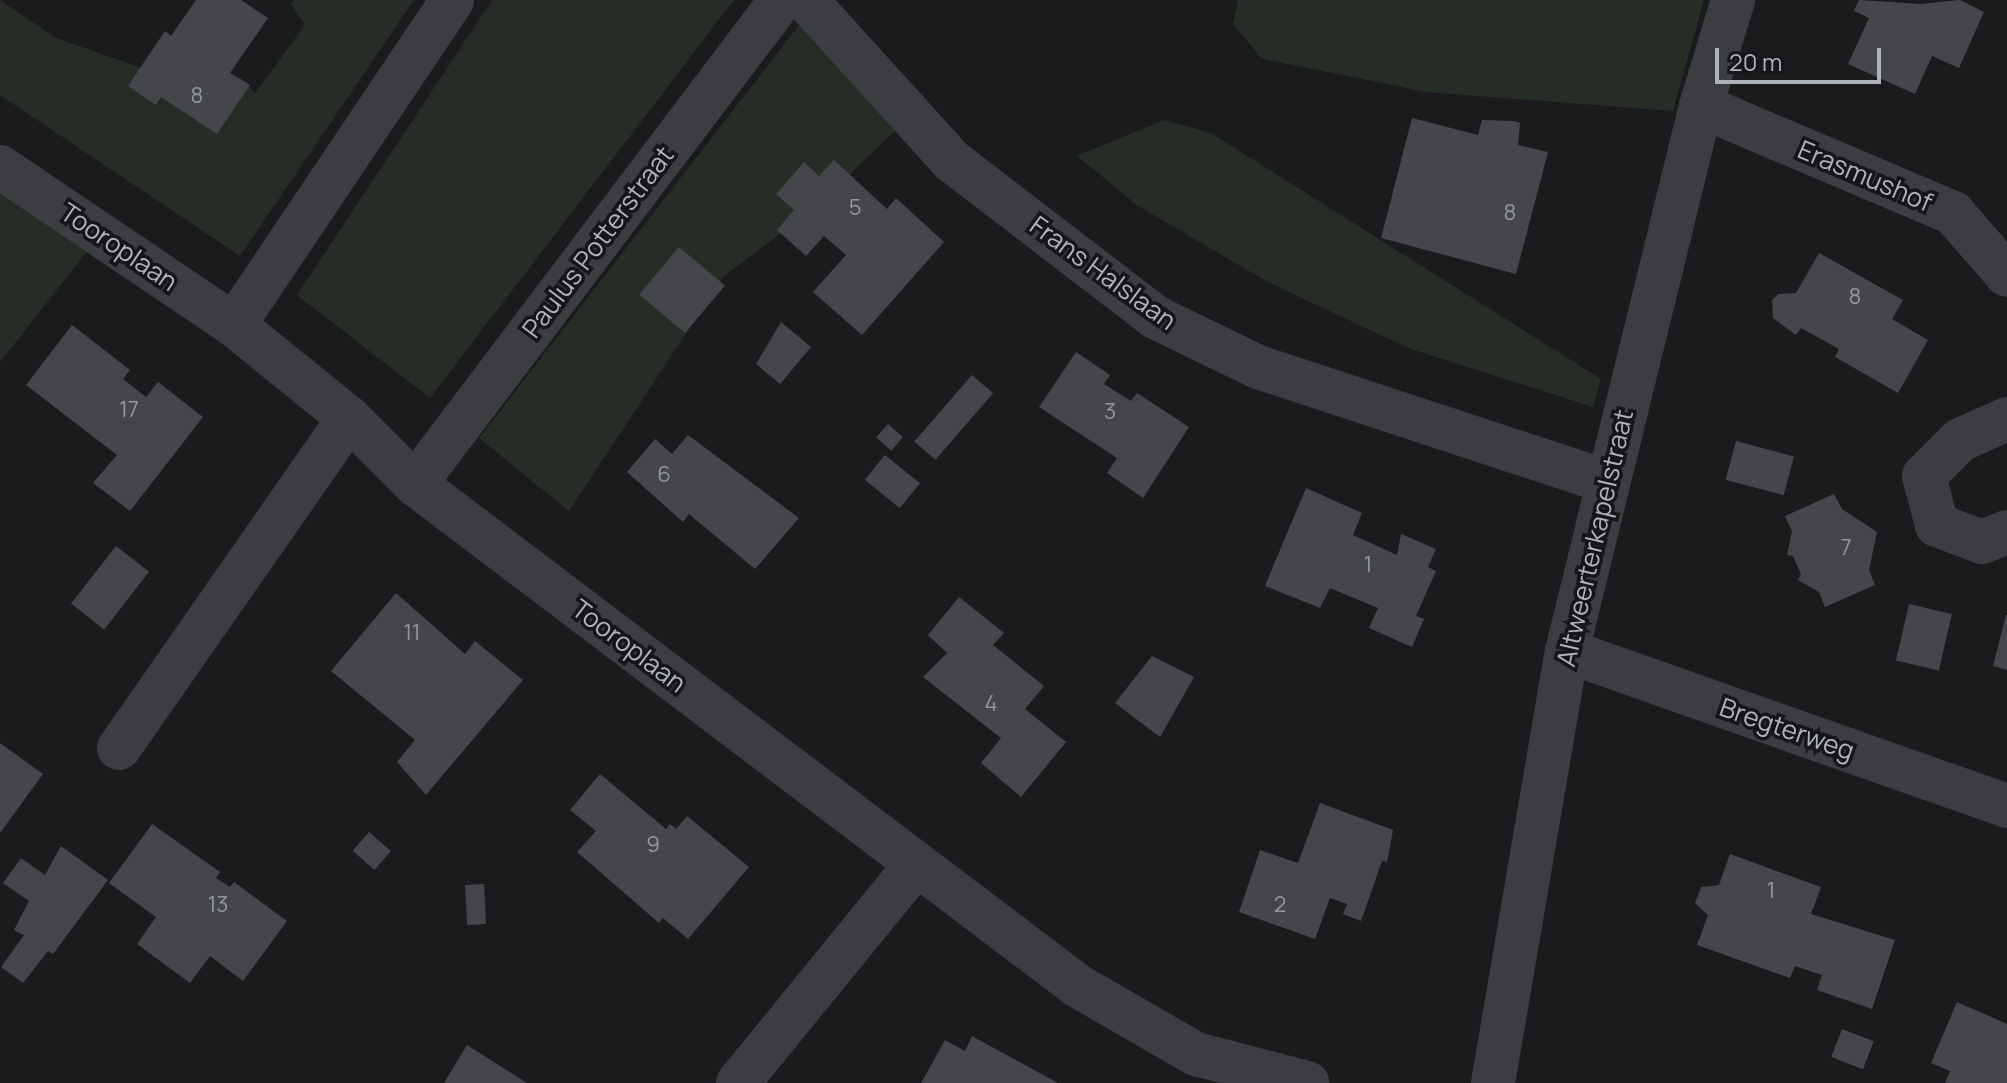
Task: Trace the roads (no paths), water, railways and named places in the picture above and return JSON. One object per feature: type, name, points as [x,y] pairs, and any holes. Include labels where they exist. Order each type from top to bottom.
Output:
[{"type":"street","points":[[234,325],[452,0]]},
{"type":"street","name":"Paulus Potterstraat","points":[[415,484],[781,0]]},
{"type":"street","name":"Frans Halslaan","points":[[806,0],[952,161],[1155,317],[1258,367],[1607,482]]},
{"type":"street","name":"Altweerterkapelstraat","points":[[1493,1083],[1567,651],[1701,106],[1733,0]]},
{"type":"street","name":"Erasmushof","points":[[1701,106],[1953,213],[2007,275]]},
{"type":"street","name":"Tooroplaan","points":[[0,167],[234,325],[349,418],[415,484],[1078,986],[1196,1054],[1307,1083]]},
{"type":"street","points":[[119,748],[349,418]]},
{"type":"street","points":[[2007,419],[1960,440],[1924,476],[1937,525],[1982,542],[2007,532]]},
{"type":"street","name":"Bregterweg","points":[[1567,651],[2007,806]]},
{"type":"street","points":[[738,1083],[916,865]]}]
